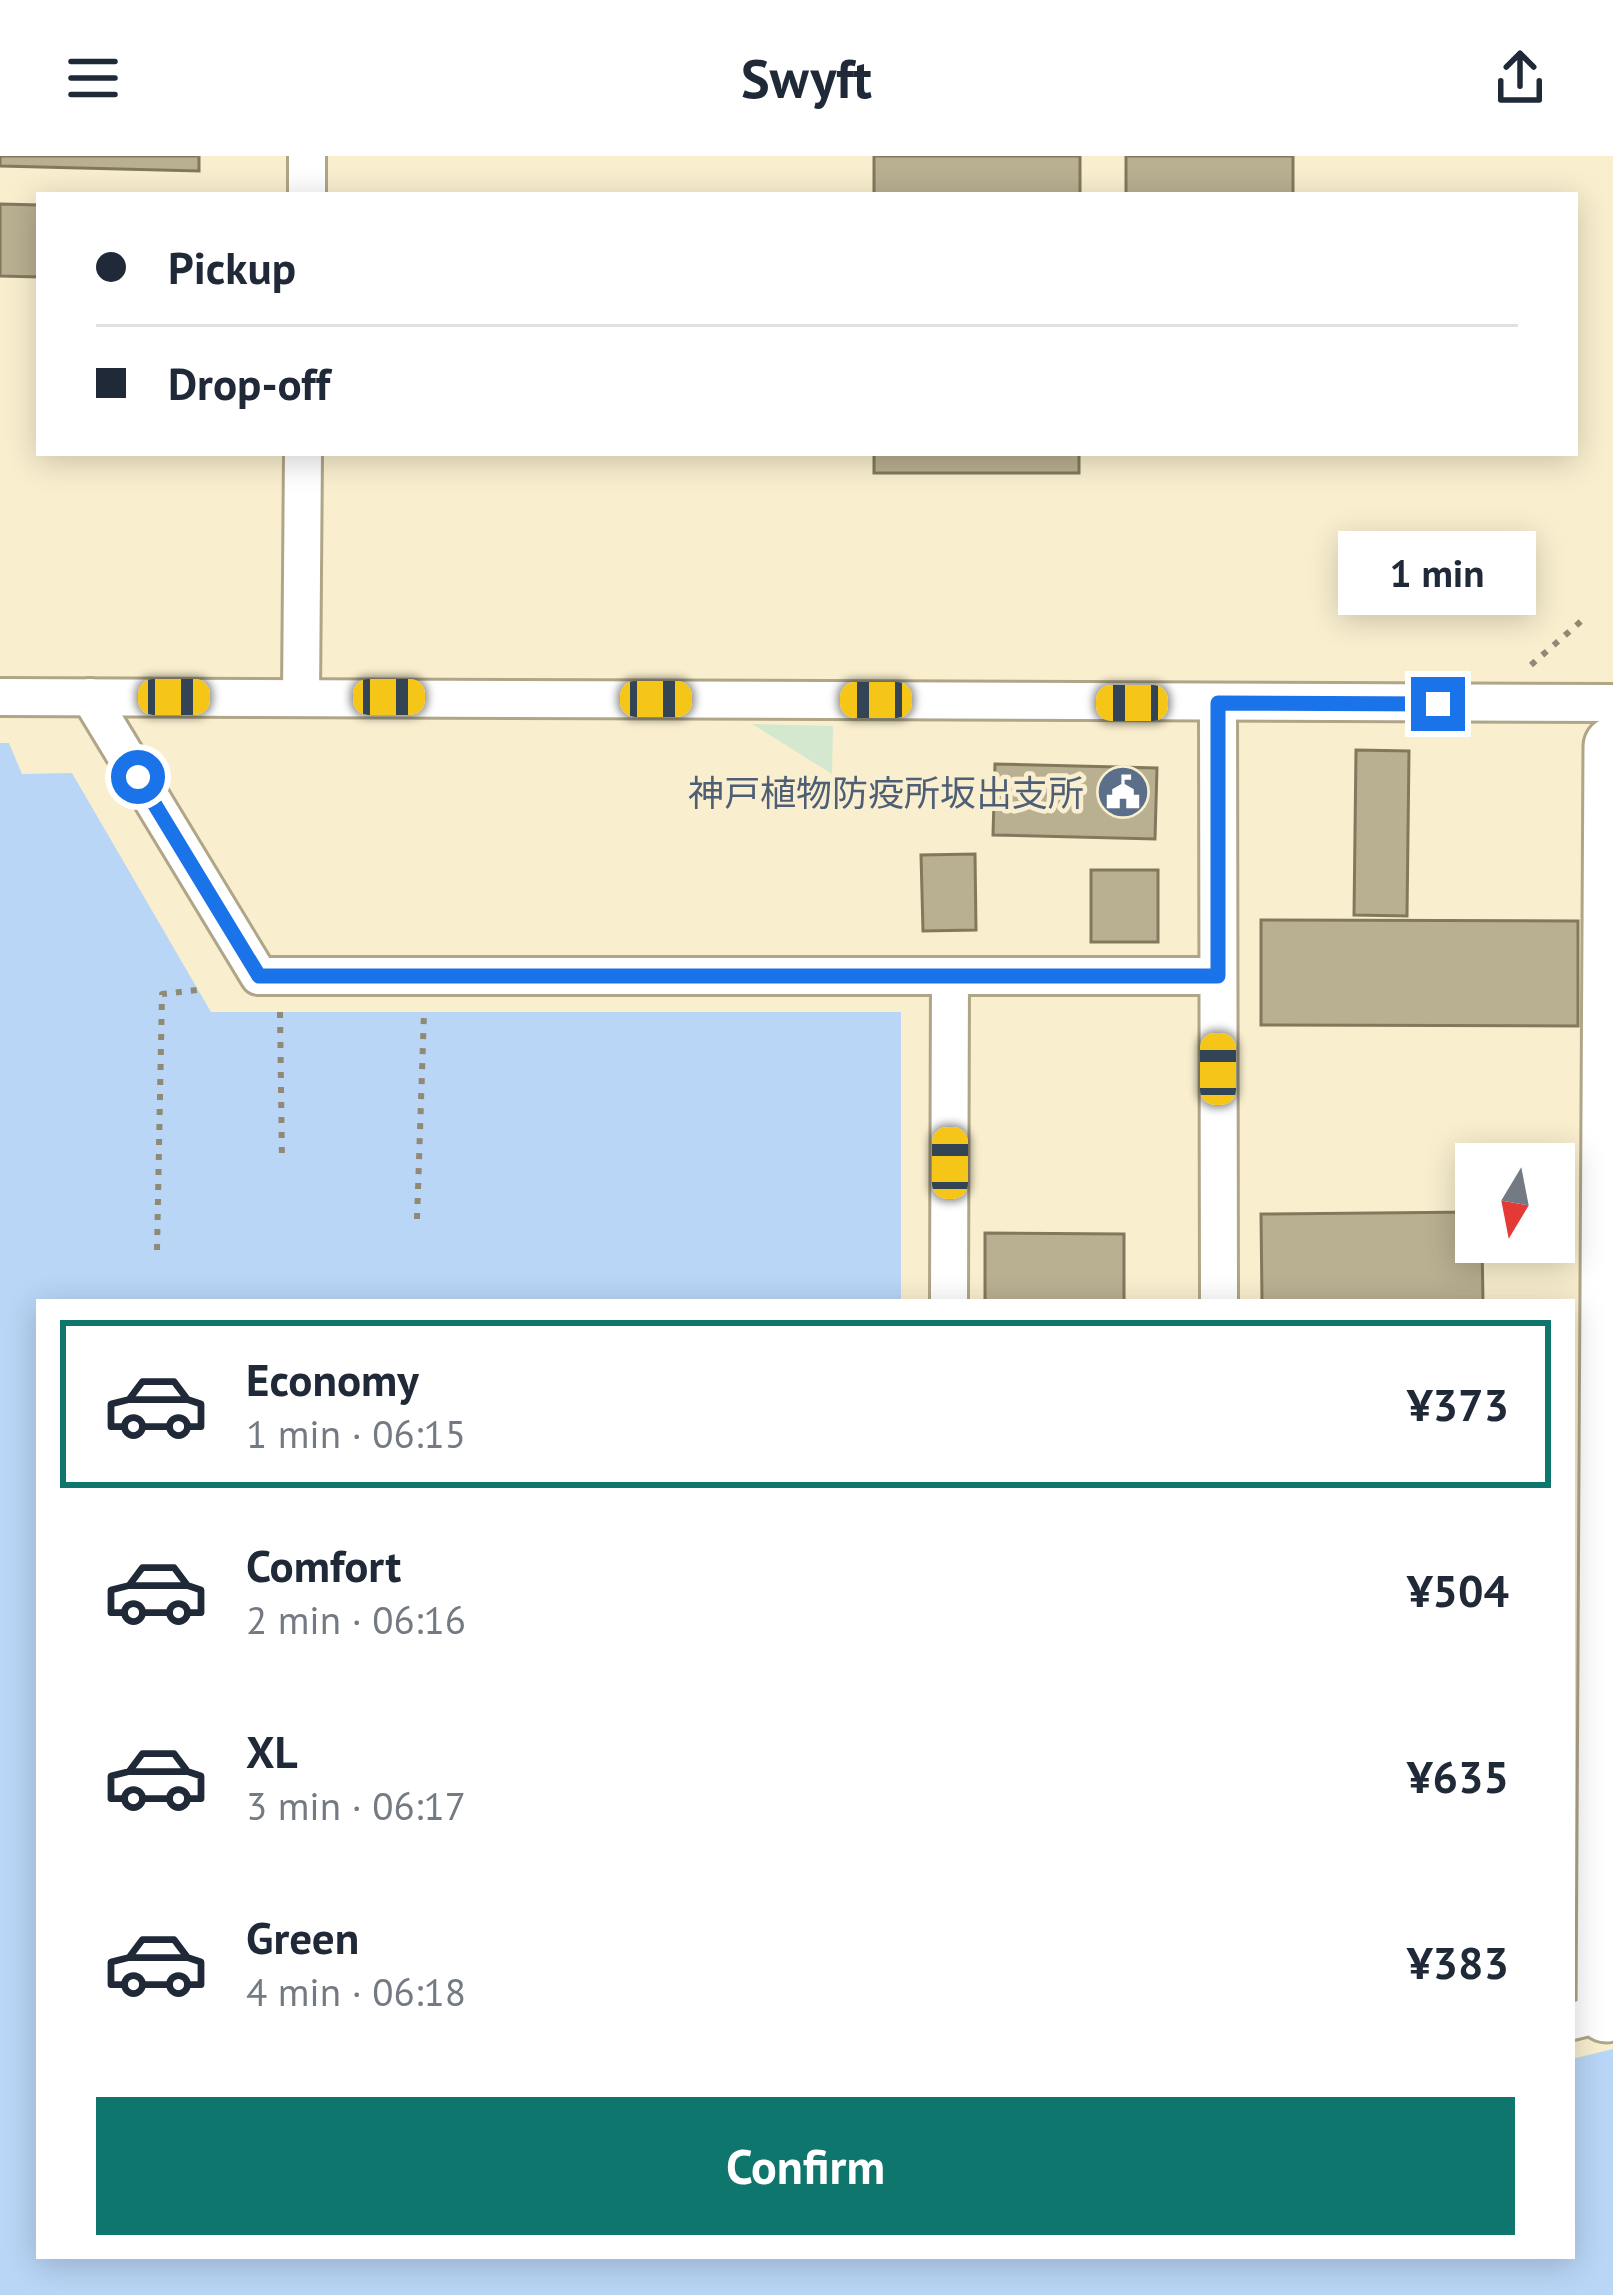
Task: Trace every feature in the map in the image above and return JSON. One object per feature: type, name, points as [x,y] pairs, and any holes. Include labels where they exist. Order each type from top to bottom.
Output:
[{"type":"main road","points":[[1597,2015],[1613,746]]},
{"type":"street","points":[[307,156],[307,192]]},
{"type":"street","points":[[301,696],[303,456]]},
{"type":"street","points":[[90,697],[259,976],[1218,976]]},
{"type":"street","points":[[0,698],[1613,704]]},
{"type":"street","points":[[1218,703],[1219,1299]]},
{"type":"street","points":[[949,1299],[950,979]]},
{"type":"path","points":[[1519,675],[1587,616]]},
{"type":"path","points":[[157,1250],[163,994],[197,990]]},
{"type":"path","points":[[280,1012],[282,1162]]},
{"type":"path","points":[[416,1219],[424,1012]]},
{"type":"green space","points":[[752,724],[833,726],[832,774]]},
{"type":"water","points":[[0,743],[9,743],[22,774],[72,773],[211,1012],[901,1012],[901,1299],[36,1299],[36,2259],[1575,2259],[1575,2058],[1613,2049],[1613,2295],[0,2295]]},
{"type":"building","points":[[0,156],[199,156],[199,171],[0,166]]},
{"type":"building","points":[[874,156],[1080,156],[1080,192],[874,192]]},
{"type":"building","points":[[1126,156],[1293,156],[1293,192],[1126,192]]},
{"type":"building","points":[[0,204],[36,205],[36,277],[0,276]]},
{"type":"building","points":[[874,456],[1079,456],[1079,473],[874,473]]},
{"type":"building","points":[[1356,750],[1409,751],[1407,916],[1354,915]]},
{"type":"building","points":[[995,764],[1157,768],[1155,839],[993,835]]},
{"type":"building","points":[[975,854],[976,930],[923,931],[921,855]]},
{"type":"building","points":[[1091,870],[1158,870],[1158,942],[1091,942]]},
{"type":"building","points":[[1261,920],[1578,921],[1578,1026],[1261,1025]]},
{"type":"building","points":[[1455,1212],[1455,1263],[1482,1263],[1483,1299],[1262,1299],[1261,1214]]},
{"type":"building","points":[[985,1233],[1124,1234],[1124,1299],[985,1299]]},
{"type":"place","name":"神戸植物防疫所坂出支所","points":[[1123,792]]},
{"type":"route","points":[[138,777],[259,976],[1218,976],[1218,703],[1438,704]]}]
